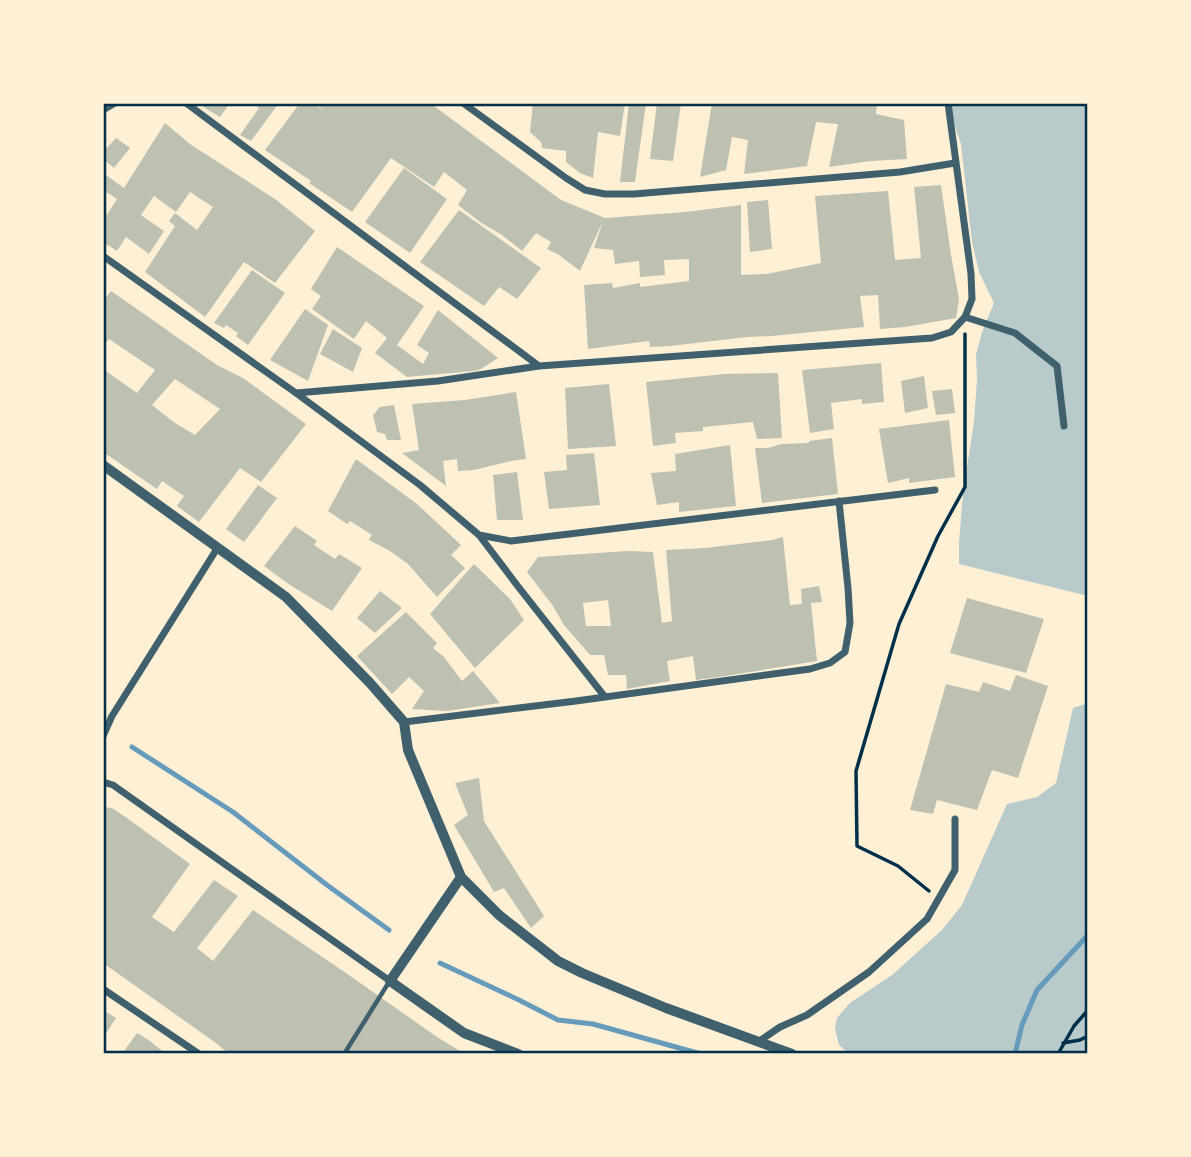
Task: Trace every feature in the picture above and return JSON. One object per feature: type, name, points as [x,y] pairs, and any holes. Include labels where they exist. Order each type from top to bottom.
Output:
[{"type":"street","points":[[103,110],[116,103]]},
{"type":"street","points":[[186,103],[539,366]]},
{"type":"street","points":[[463,103],[566,178],[585,190],[605,194],[634,194],[900,172],[955,163]]},
{"type":"street","points":[[296,393],[438,381],[539,366],[932,338],[951,332],[965,317],[972,299],[948,103]]},
{"type":"street","points":[[103,256],[296,393],[420,485],[480,535],[605,697]]},
{"type":"street","points":[[965,317],[1015,333],[1057,366],[1065,426]]},
{"type":"street","points":[[103,465],[286,597],[404,722],[408,750],[461,877],[499,915],[558,961],[582,973],[666,1008],[792,1054]]},
{"type":"street","points":[[480,535],[511,541],[935,490]]},
{"type":"street","points":[[404,722],[810,669],[830,663],[845,652],[850,623],[839,501]]},
{"type":"street","points":[[103,736],[112,716],[218,547]]},
{"type":"street","points":[[103,782],[113,785],[181,832],[464,1033],[518,1054]]},
{"type":"street","points":[[758,1042],[780,1027],[807,1015],[869,972],[927,919],[955,870],[955,819]]},
{"type":"street","points":[[390,981],[461,877]]},
{"type":"street","points":[[103,989],[199,1054]]},
{"type":"lane","points":[[346,1051],[390,981]]},
{"type":"path","points":[[938,899],[898,866],[858,846],[856,771],[899,624],[938,536],[965,487],[965,317]]},
{"type":"path","points":[[1058,1054],[1074,1026],[1088,1010]]},
{"type":"path","points":[[1063,1043],[1080,1040],[1088,1035]]},
{"type":"shaded area","points":[[947,103],[1088,103],[1088,596],[959,564],[963,494],[974,421],[976,355],[994,303],[979,272],[972,242],[961,144]]},
{"type":"shaded area","points":[[1088,703],[1088,1054],[848,1053],[839,1045],[835,1029],[837,1018],[850,1003],[892,975],[942,930],[962,905],[1007,804],[1037,797],[1056,783],[1073,708]]},
{"type":"building","points":[[197,103],[230,103],[220,117]]},
{"type":"building","points":[[252,103],[279,103],[251,141],[240,135],[259,108]]},
{"type":"building","points":[[300,103],[313,103],[324,111],[315,103],[430,103],[561,200],[605,218],[741,205],[741,275],[767,274],[821,263],[815,196],[888,191],[895,260],[921,258],[914,187],[941,185],[959,299],[956,318],[880,329],[878,295],[860,296],[864,327],[670,346],[650,347],[649,341],[588,349],[584,285],[612,283],[613,288],[640,283],[640,287],[689,281],[689,259],[664,260],[665,275],[640,277],[639,261],[615,264],[613,250],[594,248],[603,221],[580,271],[547,249],[551,242],[536,233],[522,251],[480,222],[458,205],[467,190],[444,172],[434,187],[391,158],[352,212],[265,150]]},
{"type":"building","points":[[533,103],[625,103],[620,136],[598,132],[593,178],[580,173],[566,162],[566,151],[542,148],[541,142],[530,132]]},
{"type":"building","points":[[629,103],[646,103],[635,182],[620,182]]},
{"type":"building","points":[[657,103],[681,103],[673,161],[650,159]]},
{"type":"building","points":[[712,103],[877,103],[876,114],[904,120],[907,159],[829,167],[838,124],[816,122],[807,166],[744,174],[748,140],[732,137],[726,170],[700,177]]},
{"type":"building","points":[[165,123],[190,144],[275,199],[315,231],[275,283],[244,262],[205,317],[145,272],[175,226],[169,221],[175,213],[197,230],[213,207],[190,192],[176,212],[154,196],[141,215],[164,231],[149,254],[126,237],[117,251],[103,242],[103,221],[117,199],[103,190],[103,179],[106,175],[124,188]]},
{"type":"building","points":[[116,138],[130,148],[114,168],[103,159],[103,152]]},
{"type":"building","points":[[404,168],[447,199],[410,253],[365,222]]},
{"type":"building","points":[[768,200],[772,249],[750,252],[747,202]]},
{"type":"building","points":[[459,210],[541,268],[517,299],[499,287],[484,306],[420,262]]},
{"type":"building","points":[[337,247],[424,306],[397,345],[423,364],[429,353],[417,345],[438,310],[498,358],[474,371],[407,377],[375,353],[387,338],[366,321],[354,339],[312,309],[321,296],[311,289]]},
{"type":"building","points":[[252,270],[285,293],[248,345],[236,336],[238,333],[226,325],[224,328],[214,323]]},
{"type":"building","points":[[111,291],[217,365],[243,378],[306,424],[261,482],[240,468],[199,522],[177,506],[184,496],[162,481],[157,489],[103,452],[103,369],[137,393],[155,370],[109,339],[103,346],[103,301]],"holes":[[[175,379],[220,409],[195,435],[152,405]]]},
{"type":"building","points":[[305,309],[328,325],[308,381],[270,360]]},
{"type":"building","points":[[333,329],[362,348],[353,372],[320,354]]},
{"type":"building","points":[[881,363],[884,402],[862,404],[862,399],[831,403],[834,429],[810,433],[802,370]]},
{"type":"building","points":[[778,373],[782,438],[757,439],[753,422],[675,433],[676,443],[653,446],[646,382],[724,374]]},
{"type":"building","points":[[924,376],[928,408],[905,413],[901,381]]},
{"type":"building","points":[[609,384],[616,446],[568,449],[565,388]]},
{"type":"building","points":[[952,389],[955,413],[936,415],[932,391]]},
{"type":"building","points":[[516,392],[526,459],[458,471],[457,459],[443,461],[446,486],[402,453],[419,450],[412,404],[465,400]]},
{"type":"building","points":[[394,405],[401,440],[387,440],[385,434],[377,432],[373,415],[380,407]]},
{"type":"building","points":[[949,420],[955,477],[909,483],[909,478],[888,483],[879,429]]},
{"type":"building","points":[[832,438],[838,494],[762,503],[755,448]]},
{"type":"building","points":[[730,445],[736,506],[679,512],[679,502],[657,505],[651,473],[676,471],[675,454]]},
{"type":"building","points":[[594,453],[600,505],[549,509],[544,472],[567,470],[566,455]]},
{"type":"building","points":[[356,459],[417,504],[461,545],[451,555],[465,568],[437,597],[408,564],[369,540],[372,535],[350,521],[347,524],[328,511]]},
{"type":"building","points":[[517,472],[523,520],[497,520],[493,475]]},
{"type":"building","points":[[258,485],[277,498],[244,542],[226,529]]},
{"type":"building","points":[[295,526],[317,541],[314,545],[335,559],[339,554],[362,568],[332,611],[264,566]]},
{"type":"building","points":[[783,537],[790,605],[802,604],[801,589],[819,586],[822,602],[811,603],[817,661],[696,680],[693,656],[667,661],[670,681],[627,689],[626,675],[608,675],[604,655],[590,655],[564,625],[527,572],[538,557],[653,552],[662,623],[672,621],[666,550]],"holes":[[[608,600],[611,626],[586,626],[583,603]]]},
{"type":"building","points":[[474,564],[510,599],[524,620],[475,668],[430,614]]},
{"type":"building","points":[[380,591],[402,608],[375,633],[357,618]]},
{"type":"building","points":[[967,598],[1044,619],[1026,673],[950,653]]},
{"type":"building","points":[[406,612],[437,643],[433,648],[444,657],[462,681],[473,671],[500,703],[447,711],[412,709],[424,691],[409,677],[392,694],[357,656]]},
{"type":"building","points":[[1016,675],[1048,686],[1018,778],[992,770],[977,810],[937,800],[933,814],[910,810],[946,684],[979,692],[983,682],[1010,691]]},
{"type":"building","points":[[479,778],[484,821],[544,916],[531,928],[504,888],[494,892],[454,825],[468,815],[455,783]]},
{"type":"building","points":[[103,807],[112,808],[190,864],[152,917],[174,932],[214,880],[238,896],[197,948],[213,961],[253,910],[465,1054],[229,1054],[103,963]]},
{"type":"building","points":[[103,1010],[116,1018],[103,1038]]},
{"type":"building","points":[[137,1033],[150,1041],[166,1054],[122,1054]]},
{"type":"waterway","points":[[132,747],[233,812],[389,930]]},
{"type":"waterway","points":[[1015,1054],[1022,1025],[1037,990],[1088,935]]},
{"type":"waterway","points":[[440,963],[558,1020],[593,1024],[701,1054]]}]
